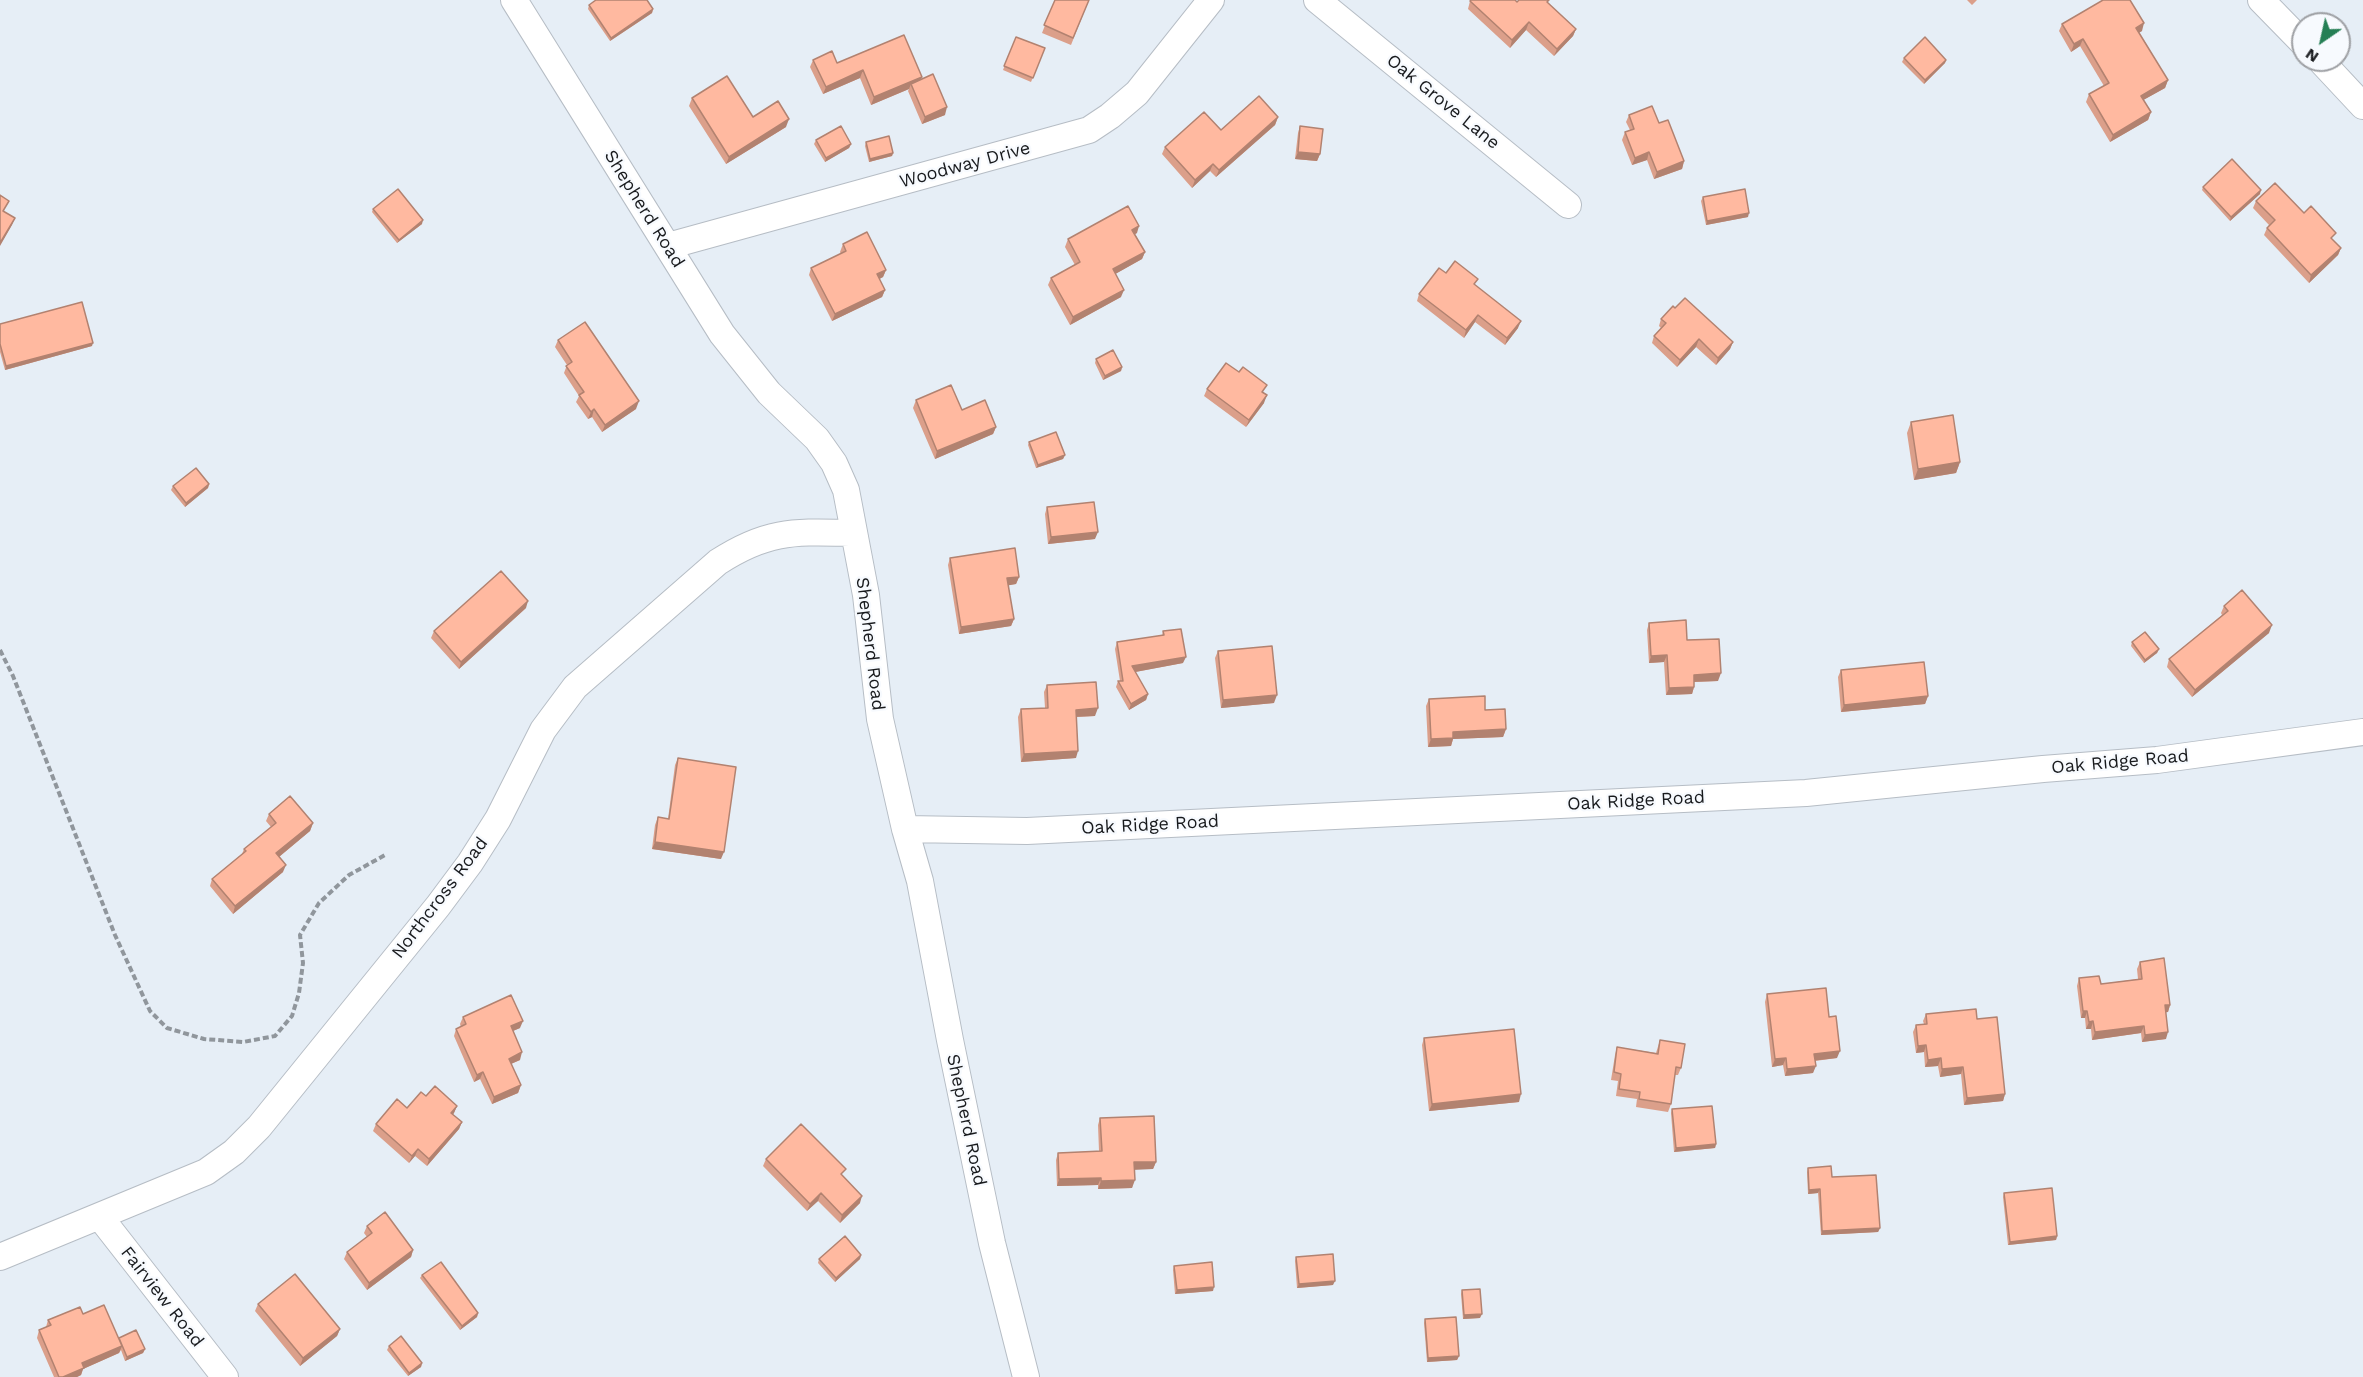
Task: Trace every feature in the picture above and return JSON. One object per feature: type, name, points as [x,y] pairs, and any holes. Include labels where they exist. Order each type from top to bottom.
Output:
[{"type":"street","name":"Shepherd Road","points":[[514,0],[722,334],[769,393],[817,439],[834,463],[846,490],[866,595],[880,719],[905,829],[920,881],[992,1243],[1026,1377]]},
{"type":"street","name":"Woodway Drive","points":[[668,246],[1089,130],[1137,93],[1211,0]]},
{"type":"street","name":"Oak Grove Lane","points":[[1317,0],[1568,205]]},
{"type":"street","points":[[2261,0],[2291,31]]},
{"type":"street","points":[[2331,72],[2363,106]]},
{"type":"street","name":"Northcross Road","points":[[0,1257],[206,1172],[234,1152],[259,1127],[438,906],[470,863],[498,819],[552,715],[575,687],[717,562],[740,548],[776,535],[803,532],[854,533]]},
{"type":"street","name":"Oak Ridge Road","points":[[905,829],[1027,831],[1806,793],[2157,760],[2363,732]]},
{"type":"street","name":"Fairview Road","points":[[100,1217],[225,1377]]},
{"type":"path","points":[[0,650],[13,676],[115,935],[150,1011],[167,1028],[204,1039],[243,1042],[275,1036],[292,1016],[299,993],[303,963],[300,935],[319,903],[349,875],[385,855]]},
{"type":"building","points":[[596,0],[647,0],[653,9],[611,38],[589,5]]},
{"type":"building","points":[[1055,0],[1089,0],[1073,38],[1044,25]]},
{"type":"building","points":[[1471,0],[1515,0],[1517,2],[1519,0],[1549,0],[1547,2],[1576,29],[1557,49],[1529,22],[1512,40]]},
{"type":"building","points":[[2103,0],[2130,0],[2144,23],[2136,28],[2168,80],[2141,96],[2151,112],[2113,135],[2089,94],[2109,83],[2083,39],[2074,44],[2062,24]]},
{"type":"building","points":[[904,35],[922,77],[874,97],[863,70],[826,87],[813,60],[832,51],[837,63]]},
{"type":"building","points":[[1016,37],[1045,48],[1033,78],[1004,66]]},
{"type":"building","points":[[1925,37],[1946,60],[1925,80],[1904,58]]},
{"type":"building","points":[[933,74],[947,107],[925,117],[911,84]]},
{"type":"building","points":[[727,76],[753,117],[778,101],[789,119],[729,157],[692,98]]},
{"type":"building","points":[[1259,96],[1278,117],[1219,170],[1213,164],[1195,180],[1165,147],[1204,112],[1221,130]]},
{"type":"building","points":[[1652,106],[1659,123],[1668,120],[1684,161],[1657,172],[1649,152],[1635,158],[1625,132],[1634,129],[1629,115]]},
{"type":"building","points":[[841,126],[851,144],[826,158],[816,140]]},
{"type":"building","points":[[1300,126],[1323,129],[1320,154],[1298,152]]},
{"type":"building","points":[[889,136],[893,153],[870,159],[866,142]]},
{"type":"building","points":[[2232,159],[2261,190],[2231,217],[2203,187]]},
{"type":"building","points":[[2275,183],[2304,213],[2311,206],[2336,233],[2331,238],[2341,248],[2311,275],[2267,228],[2275,220],[2256,201]]},
{"type":"building","points":[[398,189],[423,220],[399,240],[373,209]]},
{"type":"building","points":[[1745,189],[1749,213],[1707,221],[1703,197]]},
{"type":"building","points":[[0,195],[9,201],[3,211],[15,218],[0,243]]},
{"type":"building","points":[[1128,206],[1139,226],[1132,230],[1145,252],[1113,269],[1124,290],[1073,317],[1051,278],[1080,262],[1068,239]]},
{"type":"building","points":[[867,232],[886,270],[877,274],[885,290],[835,314],[811,268],[846,251],[843,244]]},
{"type":"building","points":[[1455,261],[1478,279],[1474,284],[1521,321],[1507,338],[1478,315],[1466,330],[1419,294],[1439,268],[1446,273]]},
{"type":"building","points":[[1685,298],[1733,342],[1718,358],[1699,339],[1680,360],[1654,336],[1666,323],[1661,319],[1673,306],[1675,308]]},
{"type":"building","points":[[82,302],[93,343],[6,366],[0,344],[0,324]]},
{"type":"building","points":[[585,322],[639,401],[605,425],[594,409],[591,412],[579,395],[584,392],[566,366],[572,362],[558,340]]},
{"type":"building","points":[[1113,350],[1122,367],[1105,376],[1096,359]]},
{"type":"building","points":[[1226,363],[1239,372],[1243,367],[1267,385],[1262,392],[1267,395],[1249,420],[1207,389]]},
{"type":"building","points":[[951,385],[962,410],[985,400],[996,427],[937,451],[916,400]]},
{"type":"building","points":[[1953,415],[1960,462],[1918,469],[1911,422]]},
{"type":"building","points":[[1056,432],[1065,455],[1038,465],[1029,442]]},
{"type":"building","points":[[196,468],[209,484],[186,503],[173,486]]},
{"type":"building","points":[[1094,502],[1098,532],[1051,537],[1047,507]]},
{"type":"building","points":[[1015,548],[1019,577],[1007,578],[1014,619],[961,627],[950,558]]},
{"type":"building","points":[[501,571],[528,601],[461,662],[434,631]]},
{"type":"building","points":[[2242,590],[2272,625],[2195,690],[2169,659],[2228,611],[2224,606]]},
{"type":"building","points":[[1686,620],[1687,640],[1719,639],[1721,673],[1694,675],[1694,687],[1669,688],[1667,655],[1651,656],[1649,623]]},
{"type":"building","points":[[1181,629],[1186,657],[1132,666],[1148,694],[1131,704],[1118,681],[1123,681],[1117,642],[1164,635],[1163,631]]},
{"type":"building","points":[[2145,632],[2159,649],[2145,660],[2132,642]]},
{"type":"building","points":[[1272,646],[1277,695],[1223,700],[1218,651]]},
{"type":"building","points":[[1924,662],[1928,696],[1844,705],[1841,670]]},
{"type":"building","points":[[1096,682],[1098,708],[1076,710],[1078,751],[1024,754],[1021,709],[1048,708],[1047,685]]},
{"type":"building","points":[[1485,696],[1485,710],[1505,709],[1506,729],[1453,732],[1453,738],[1431,739],[1429,699]]},
{"type":"building","points":[[678,758],[736,767],[724,852],[655,842],[658,817],[669,819]]},
{"type":"building","points":[[290,796],[313,823],[276,853],[286,865],[235,906],[212,879],[276,823],[269,814]]},
{"type":"building","points":[[2164,958],[2170,1005],[2165,1005],[2168,1032],[2145,1035],[2144,1026],[2095,1032],[2093,1021],[2089,1022],[2087,1011],[2083,1011],[2079,978],[2099,976],[2101,984],[2142,979],[2140,962]]},
{"type":"building","points":[[1826,988],[1829,1017],[1836,1016],[1840,1051],[1814,1054],[1816,1066],[1787,1069],[1786,1058],[1775,1059],[1767,994]]},
{"type":"building","points":[[511,995],[523,1021],[511,1026],[522,1052],[509,1059],[521,1085],[494,1097],[483,1072],[477,1075],[456,1029],[466,1024],[463,1017]]},
{"type":"building","points":[[1976,1009],[1977,1019],[1997,1017],[2005,1094],[1967,1098],[1963,1067],[1942,1069],[1941,1058],[1928,1060],[1926,1045],[1918,1046],[1916,1025],[1927,1024],[1926,1014]]},
{"type":"building","points":[[1514,1029],[1521,1094],[1432,1104],[1424,1038]]},
{"type":"building","points":[[1660,1040],[1685,1044],[1681,1068],[1676,1067],[1671,1104],[1639,1099],[1640,1092],[1619,1089],[1621,1074],[1614,1072],[1617,1047],[1658,1054]]},
{"type":"building","points":[[435,1086],[457,1106],[451,1113],[462,1122],[429,1159],[418,1149],[412,1156],[376,1124],[397,1099],[407,1108],[421,1092],[426,1096]]},
{"type":"building","points":[[1712,1106],[1716,1144],[1676,1148],[1672,1109]]},
{"type":"building","points":[[1154,1116],[1156,1162],[1134,1162],[1135,1180],[1059,1179],[1058,1153],[1102,1151],[1100,1118]]},
{"type":"building","points":[[801,1124],[846,1169],[841,1174],[862,1196],[842,1215],[821,1193],[810,1204],[766,1159]]},
{"type":"building","points":[[1831,1166],[1832,1177],[1876,1175],[1880,1228],[1822,1231],[1820,1189],[1809,1190],[1808,1168]]},
{"type":"building","points":[[2052,1188],[2057,1236],[2010,1242],[2004,1193]]},
{"type":"building","points":[[385,1212],[413,1250],[369,1283],[347,1252],[372,1233],[367,1226]]},
{"type":"building","points":[[845,1236],[861,1255],[836,1278],[819,1259]]},
{"type":"building","points":[[1333,1254],[1335,1281],[1299,1284],[1296,1257]]},
{"type":"building","points":[[441,1262],[478,1313],[462,1326],[422,1275]]},
{"type":"building","points":[[1212,1262],[1214,1287],[1177,1290],[1174,1266]]},
{"type":"building","points":[[295,1274],[340,1329],[303,1358],[258,1304]]},
{"type":"building","points":[[1480,1289],[1482,1314],[1464,1315],[1462,1290]]},
{"type":"building","points":[[104,1305],[122,1346],[82,1363],[84,1368],[59,1377],[39,1330],[51,1325],[48,1320],[80,1307],[83,1314]]},
{"type":"building","points":[[1456,1317],[1459,1356],[1428,1358],[1425,1319]]},
{"type":"building","points":[[136,1330],[145,1349],[127,1357],[119,1338]]},
{"type":"building","points":[[401,1336],[422,1363],[409,1373],[389,1346]]}]
